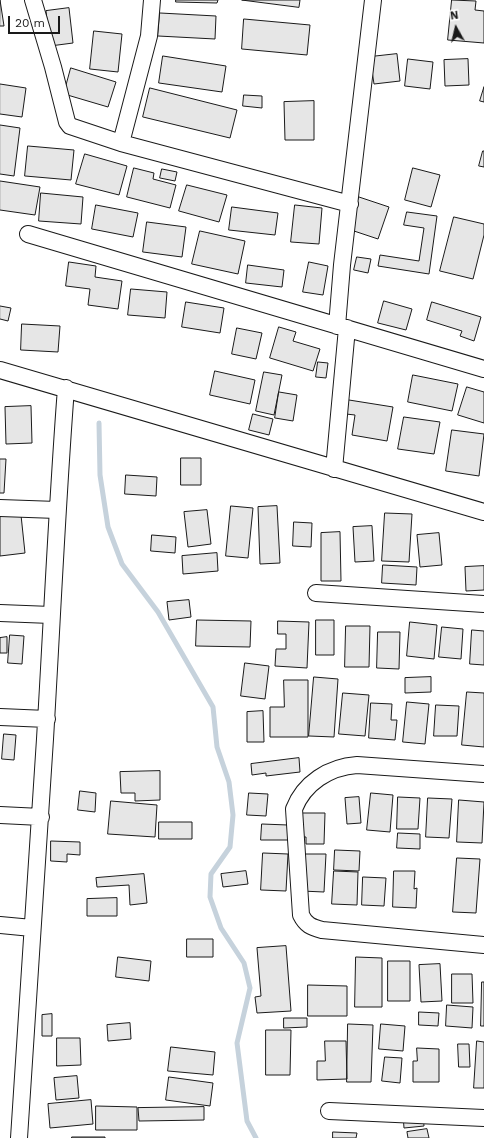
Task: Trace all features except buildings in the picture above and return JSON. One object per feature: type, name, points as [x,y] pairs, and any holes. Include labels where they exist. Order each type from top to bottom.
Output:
[{"type":"street","points":[[33,0],[69,125],[121,143],[350,204]]},
{"type":"street","points":[[121,143],[149,36],[152,0]]},
{"type":"street","points":[[334,469],[350,204],[373,0]]},
{"type":"street","points":[[28,234],[484,369]]},
{"type":"street","points":[[0,370],[66,388],[334,469],[484,512]]},
{"type":"street","points":[[19,1138],[32,928],[41,817],[57,510],[66,388]]},
{"type":"street","points":[[0,508],[57,510]]},
{"type":"street","points":[[316,593],[484,604]]},
{"type":"street","points":[[0,613],[51,615]]},
{"type":"street","points":[[0,717],[46,719]]},
{"type":"street","points":[[484,774],[357,765],[343,766],[328,772],[317,779],[298,799],[294,809],[301,915],[305,923],[312,928],[322,930],[484,945]]},
{"type":"street","points":[[0,815],[41,817]]},
{"type":"street","points":[[0,925],[32,928]]},
{"type":"street","points":[[329,1111],[484,1118]]},
{"type":"waterway","points":[[99,423],[100,475],[108,527],[122,564],[158,612],[213,707],[217,747],[229,782],[233,815],[230,847],[211,874],[210,897],[221,928],[244,963],[250,988],[237,1043],[247,1121],[256,1138]]}]
